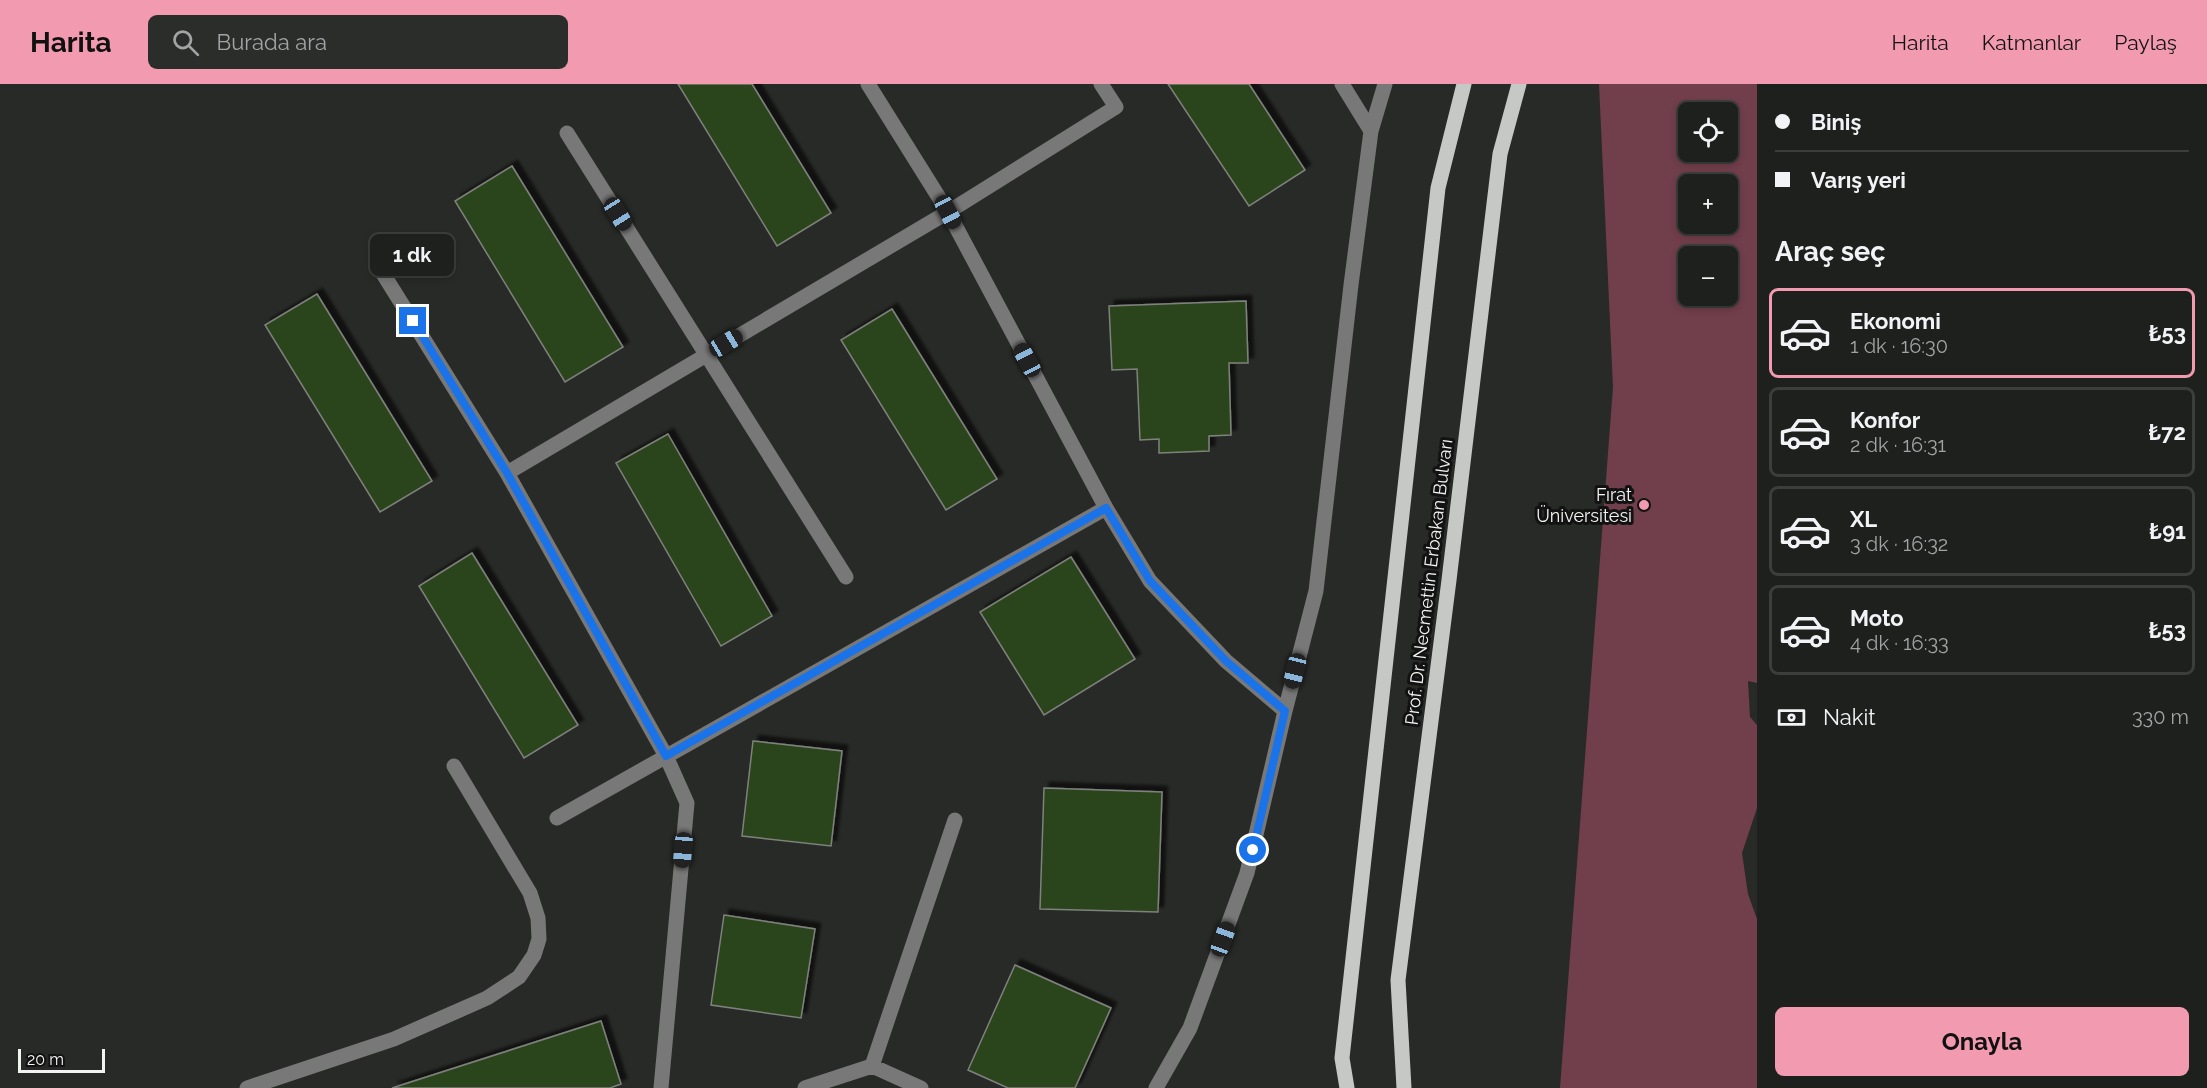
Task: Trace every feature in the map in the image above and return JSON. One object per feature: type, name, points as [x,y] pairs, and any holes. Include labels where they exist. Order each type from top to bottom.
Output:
[{"type":"main road","name":"Prof. Dr. Necmettin Erbakan Bulvarı","points":[[1347,1088],[1342,1058],[1343,1046],[1438,188],[1464,84]]},
{"type":"main road","name":"Prof. Dr. Necmettin Erbakan Bulvarı","points":[[1404,1088],[1398,980],[1479,341],[1500,154],[1520,84]]},
{"type":"street","points":[[868,84],[948,212],[1106,508],[1150,581],[1226,661],[1285,711]]},
{"type":"street","points":[[507,473],[948,212],[1116,107],[1101,84]]},
{"type":"street","points":[[1341,84],[1371,131]]},
{"type":"street","points":[[1156,1088],[1190,1028],[1247,873],[1316,591],[1371,131],[1385,84]]},
{"type":"street","points":[[567,133],[846,576]]},
{"type":"street","points":[[377,264],[507,473],[666,756],[687,802],[661,1088]]},
{"type":"street","points":[[557,818],[1106,508]]},
{"type":"street","points":[[247,1088],[394,1039],[487,998],[519,976],[534,955],[539,939],[538,918],[530,893],[454,766]]},
{"type":"street","points":[[872,1066],[955,820]]},
{"type":"street","points":[[805,1088],[872,1066],[921,1088]]},
{"type":"shaded area","name":"Fırat Üniversitesi","points":[[1599,84],[1757,84],[1757,683],[1748,681],[1750,717],[1757,725],[1757,808],[1742,853],[1748,894],[1757,919],[1757,1088],[1560,1088],[1613,387]]},
{"type":"building","points":[[678,84],[752,84],[831,213],[777,246]]},
{"type":"building","points":[[1168,84],[1249,84],[1305,170],[1249,206]]},
{"type":"building","points":[[512,166],[623,347],[565,382],[455,201]]},
{"type":"building","points":[[317,294],[432,481],[380,512],[265,325]]},
{"type":"building","points":[[1246,301],[1248,363],[1229,363],[1231,435],[1209,436],[1209,451],[1159,453],[1159,439],[1140,440],[1137,369],[1112,370],[1109,306]]},
{"type":"building","points":[[892,309],[997,479],[946,510],[841,340]]},
{"type":"building","points":[[668,434],[772,616],[721,646],[616,463]]},
{"type":"building","points":[[472,553],[578,725],[524,758],[419,586]]},
{"type":"building","points":[[1071,557],[1135,659],[1044,715],[980,612]]},
{"type":"building","points":[[753,741],[842,751],[831,846],[742,836]]},
{"type":"building","points":[[1044,788],[1162,792],[1158,912],[1040,909]]},
{"type":"building","points":[[724,915],[815,929],[801,1018],[711,1005]]},
{"type":"building","points":[[1015,965],[1111,1008],[1075,1088],[1008,1088],[968,1070]]},
{"type":"building","points":[[601,1021],[621,1084],[610,1088],[392,1088]]},
{"type":"place","name":"Fırat Üniversitesi","points":[[1644,505]]},
{"type":"route","points":[[413,321],[507,473],[666,756],[1106,508],[1150,581],[1226,661],[1285,711],[1253,850]]}]
